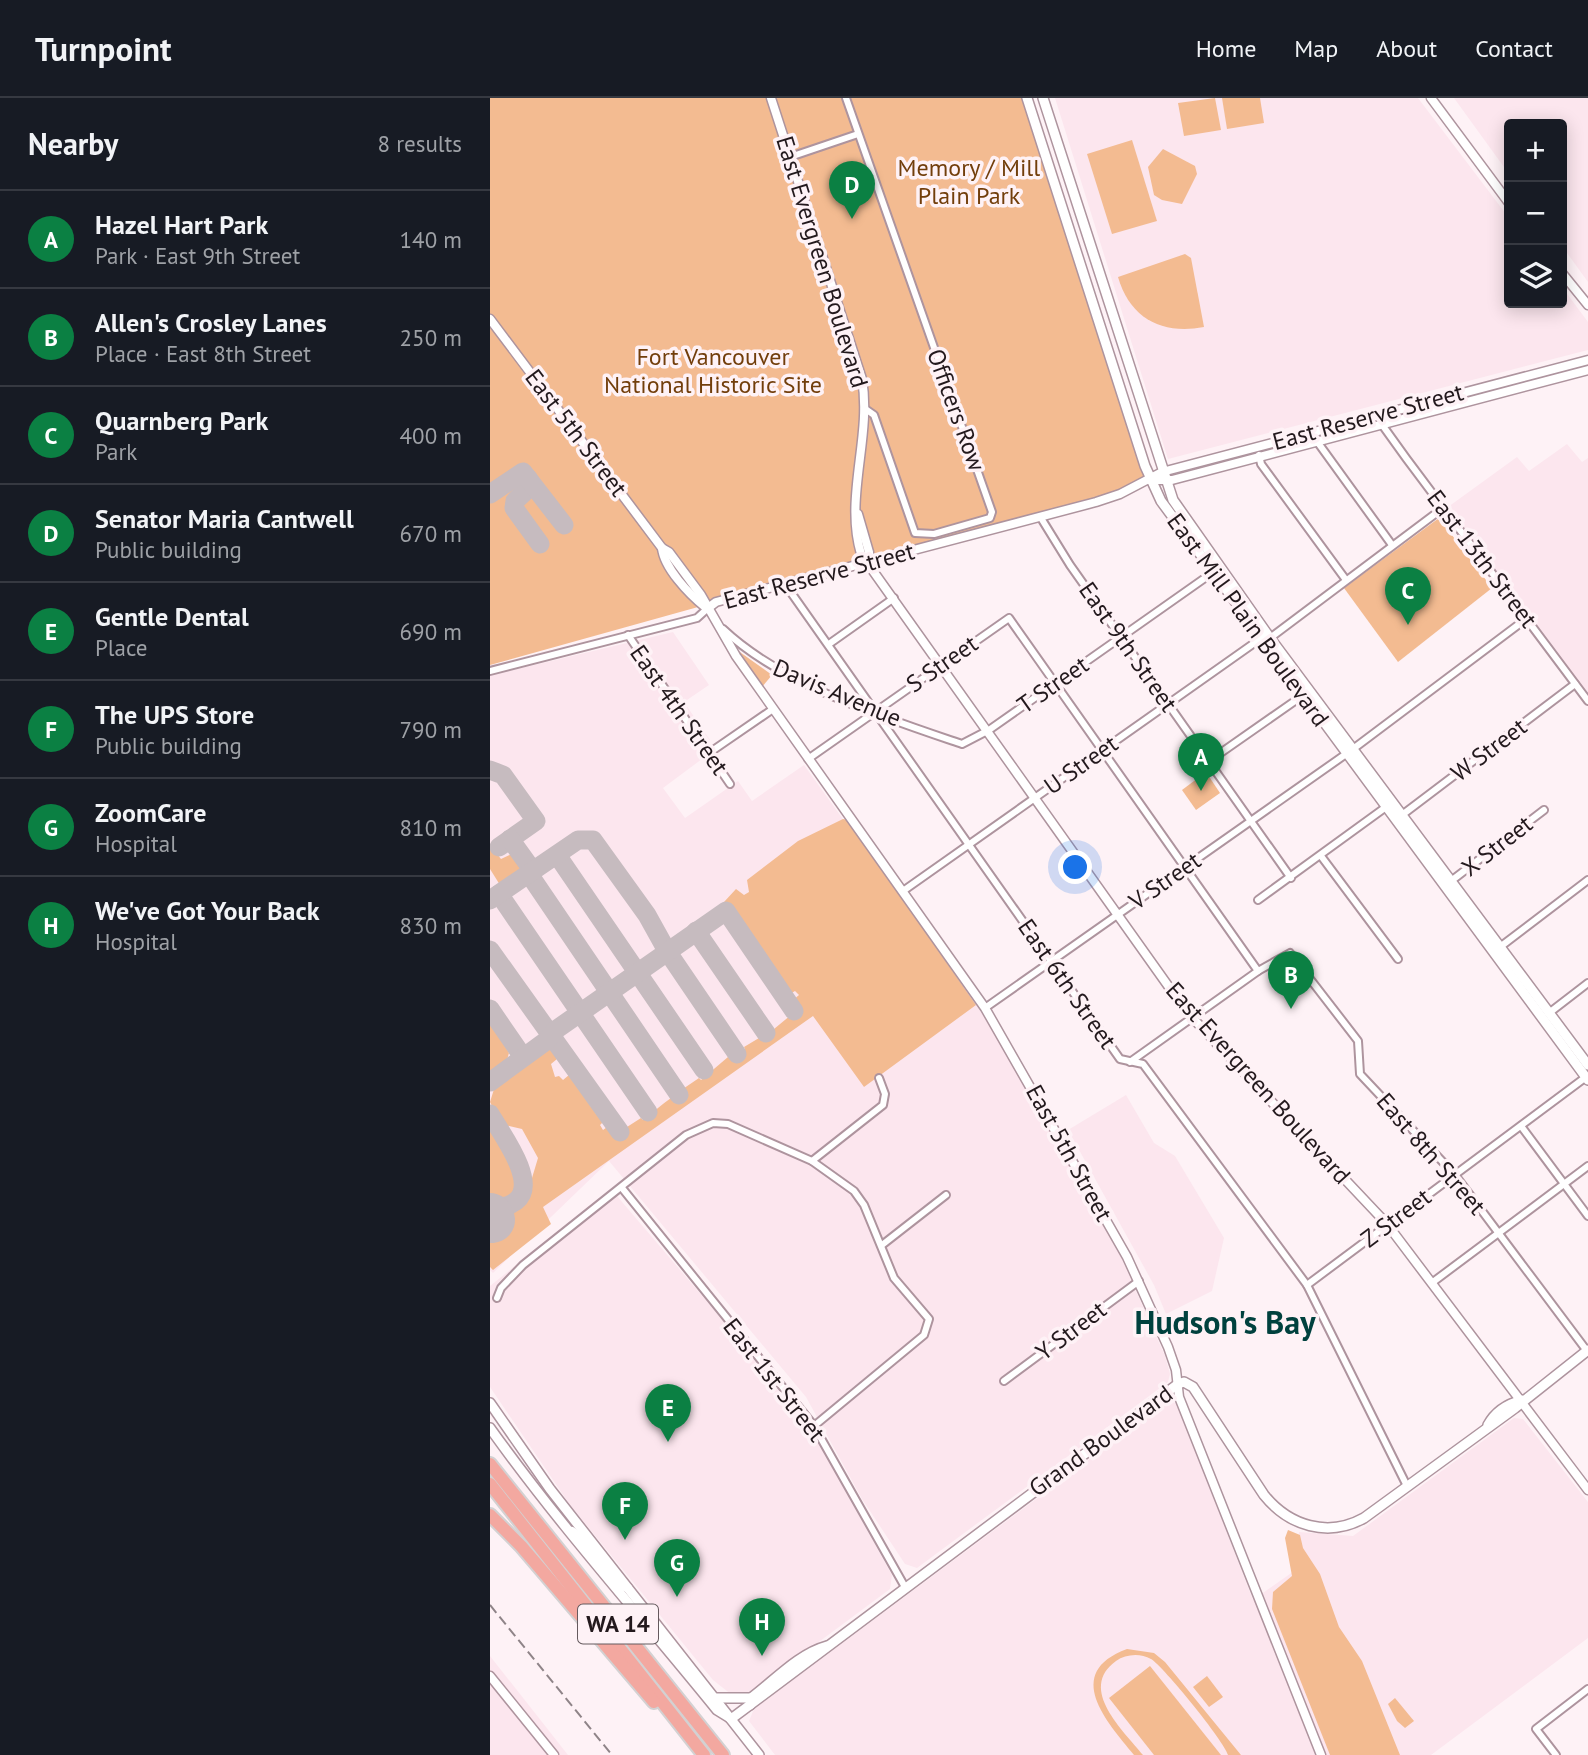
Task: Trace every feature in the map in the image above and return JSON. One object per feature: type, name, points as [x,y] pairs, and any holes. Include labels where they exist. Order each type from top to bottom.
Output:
[{"type":"highway","name":"WA 14","points":[[490,1464],[723,1755]]},
{"type":"highway","name":"WA 14","points":[[490,1484],[685,1727],[703,1754]]},
{"type":"highway","points":[[490,1515],[521,1546],[679,1732],[703,1754]]},
{"type":"main road","name":"East Mill Plain Boulevard","points":[[1027,98],[1150,480],[1212,573],[1265,638],[1349,752],[1385,807],[1587,1078]]},
{"type":"main road","name":"East Mill Plain Boulevard","points":[[1043,98],[1164,477],[1185,519],[1302,696],[1402,815],[1588,1065]]},
{"type":"main road","name":"Grand Boulevard","points":[[731,1719],[815,1650],[827,1646],[1178,1384],[1184,1382],[1193,1387],[1264,1495],[1278,1510],[1298,1523],[1322,1528],[1348,1526],[1364,1518],[1587,1350]]},
{"type":"main road","points":[[490,1403],[550,1489],[630,1587],[759,1755]]},
{"type":"main road","points":[[490,1428],[566,1528],[717,1710],[731,1719]]},
{"type":"main road","points":[[717,1698],[750,1702]]},
{"type":"street","name":"East Evergreen Boulevard","points":[[771,98],[862,379],[864,408],[856,484],[855,534],[861,554],[1192,1017],[1387,1224],[1588,1490]]},
{"type":"street","name":"Officers Row","points":[[846,98],[992,512],[986,520],[931,534],[915,533],[874,415],[864,408]]},
{"type":"street","points":[[1431,98],[1504,196]]},
{"type":"street","points":[[790,157],[858,134]]},
{"type":"street","points":[[1567,279],[1588,305]]},
{"type":"street","name":"East 5th Street","points":[[490,319],[662,548],[670,552],[722,628],[736,656],[985,1008],[1139,1282],[1168,1347],[1179,1397],[1321,1755]]},
{"type":"street","name":"East Reserve Street","points":[[1164,477],[1257,447],[1588,360]]},
{"type":"street","name":"East Reserve Street","points":[[490,671],[697,618],[716,601],[1041,518],[1120,494],[1150,480],[1259,457],[1383,426],[1588,370]]},
{"type":"street","name":"East 13th Street","points":[[1380,415],[1383,426],[1588,701]]},
{"type":"street","points":[[1314,432],[1317,442],[1392,545]]},
{"type":"street","points":[[1257,447],[1261,464],[1346,580]]},
{"type":"street","name":"U Street","points":[[903,891],[1265,638],[1443,508]]},
{"type":"street","name":"East 9th Street","points":[[1041,518],[1121,637],[1291,878]]},
{"type":"street","name":"T Street","points":[[960,744],[989,730],[1212,573]]},
{"type":"street","name":"East 6th Street","points":[[785,584],[1120,1059],[1143,1065],[1307,1285],[1407,1486]]},
{"type":"street","points":[[829,644],[894,598]]},
{"type":"street","name":"S Street","points":[[808,759],[1009,618],[1055,684]]},
{"type":"street","name":"V Street","points":[[985,1008],[1349,752],[1526,619]]},
{"type":"street","name":"Davis Avenue","points":[[722,628],[758,658],[791,677],[960,744]]},
{"type":"street","name":"East 4th Street","points":[[628,635],[730,784]]},
{"type":"street","points":[[1055,684],[1258,971],[1129,1063]]},
{"type":"street","name":"W Street","points":[[1402,815],[1575,684]]},
{"type":"street","points":[[1209,761],[1302,696]]},
{"type":"street","points":[[709,753],[773,709]]},
{"type":"street","points":[[1258,900],[1385,807]]},
{"type":"street","name":"X Street","points":[[1451,881],[1544,810]]},
{"type":"street","points":[[1321,856],[1398,959]]},
{"type":"street","points":[[1500,947],[1588,880]]},
{"type":"street","name":"East 8th Street","points":[[1258,971],[1290,953],[1296,958],[1358,1041],[1360,1074],[1455,1175],[1587,1350]]},
{"type":"street","points":[[1549,1013],[1588,983]]},
{"type":"street","points":[[812,1161],[883,1105],[886,1094],[879,1078]]},
{"type":"street","name":"Z Street","points":[[1307,1285],[1587,1078]]},
{"type":"street","points":[[498,1298],[501,1287],[523,1265],[686,1135],[713,1123],[728,1124],[812,1161],[854,1191],[864,1205],[894,1278],[927,1314],[929,1326],[924,1335],[814,1426]]},
{"type":"street","points":[[1521,1126],[1588,1216]]},
{"type":"street","points":[[1433,1282],[1588,1167]]},
{"type":"street","name":"East 1st Street","points":[[622,1188],[814,1426],[905,1587]]},
{"type":"street","points":[[882,1245],[946,1195]]},
{"type":"street","name":"Y Street","points":[[1004,1381],[1139,1282]]},
{"type":"street","points":[[566,1528],[580,1537],[618,1583],[630,1587]]},
{"type":"street","points":[[490,1676],[554,1755]]},
{"type":"street","points":[[1556,1755],[1536,1729],[1588,1689]]},
{"type":"shaded area","points":[[1055,98],[1418,98],[1504,211],[1504,308],[1567,308],[1567,294],[1588,322],[1588,350],[1168,459]]},
{"type":"shaded area","points":[[1454,98],[1588,98],[1588,282],[1567,253],[1567,119],[1504,119],[1504,167]]},
{"type":"shaded area","points":[[1567,444],[1582,462],[1588,458],[1588,694],[1448,507],[1517,457],[1529,471]]},
{"type":"shaded area","points":[[673,632],[709,685],[684,702],[710,740],[699,747],[706,756],[663,788],[685,818],[738,781],[752,801],[804,765],[994,1029],[1121,1257],[1165,1356],[1170,1374],[1168,1382],[917,1568],[905,1564],[862,1499],[806,1397],[609,1161],[493,1273],[490,1270],[490,665],[495,664],[501,673]]},
{"type":"shaded area","points":[[1126,1095],[1154,1143],[1175,1156],[1224,1238],[1212,1291],[1166,1314],[1154,1285],[1068,1130]]},
{"type":"shaded area","points":[[611,1189],[710,1305],[816,1438],[892,1575],[890,1589],[749,1694],[732,1695],[713,1680],[570,1505],[490,1387],[490,1286]]},
{"type":"shaded area","points":[[1169,1400],[1177,1404],[1253,1600],[1297,1569],[1299,1532],[1353,1536],[1514,1418],[1523,1419],[1588,1502],[1588,1638],[1431,1755],[775,1755],[749,1721],[754,1709]]},
{"type":"shaded area","points":[[490,1656],[568,1755],[490,1755]]},
{"type":"green space","name":"Fort Vancouver National Historic Site","points":[[490,98],[1028,98],[1145,476],[1140,485],[1120,494],[490,665]]},
{"type":"green space","points":[[1215,98],[1221,130],[1184,136],[1178,103]]},
{"type":"green space","points":[[1222,98],[1260,98],[1264,123],[1227,129]]},
{"type":"green space","points":[[1132,140],[1157,221],[1112,234],[1087,154]]},
{"type":"green space","points":[[1163,149],[1195,166],[1197,174],[1182,204],[1162,200],[1154,195],[1148,167]]},
{"type":"green space","points":[[1185,254],[1191,258],[1204,327],[1175,328],[1150,321],[1131,304],[1118,277]]},
{"type":"green space","points":[[1439,518],[1492,588],[1398,662],[1344,588]]},
{"type":"green space","points":[[737,650],[772,675],[762,687]]},
{"type":"green space","points":[[1206,772],[1220,793],[1196,810],[1182,790]]},
{"type":"green space","points":[[843,819],[848,820],[976,1005],[864,1087],[813,1016],[543,1207],[551,1224],[493,1270],[490,1267],[490,1226],[526,1198],[538,1158],[522,1129],[501,1124],[490,1102],[495,1086],[554,1045],[565,1060],[562,1063],[557,1059],[551,1064],[555,1077],[559,1076],[563,1080],[569,1075],[565,1069],[572,1068],[592,1098],[588,1102],[591,1107],[597,1104],[599,1109],[595,1113],[606,1119],[600,1125],[603,1130],[610,1125],[617,1134],[622,1131],[621,1126],[625,1124],[627,1127],[641,1118],[643,1120],[699,1078],[701,1080],[728,1057],[731,1059],[745,1049],[744,1047],[774,1029],[797,1010],[792,1001],[799,995],[795,991],[788,995],[724,902],[736,889],[744,895],[749,892],[747,880],[798,841]]},
{"type":"green space","points":[[490,845],[501,859],[514,853],[523,864],[521,870],[500,885],[490,869]]},
{"type":"green space","points":[[490,1019],[509,1053],[506,1063],[490,1074]]},
{"type":"green space","points":[[490,1124],[521,1185],[518,1193],[507,1199],[490,1195]]},
{"type":"green space","points":[[1288,1530],[1300,1535],[1303,1548],[1320,1574],[1339,1627],[1362,1661],[1400,1755],[1330,1755],[1272,1609],[1273,1592],[1292,1576],[1285,1538]]},
{"type":"green space","points":[[1127,1649],[1154,1653],[1165,1662],[1241,1755],[1228,1755],[1205,1721],[1158,1665],[1147,1657],[1133,1655],[1116,1661],[1105,1672],[1101,1684],[1102,1697],[1108,1710],[1143,1755],[1134,1755],[1103,1713],[1096,1699],[1094,1684],[1097,1671],[1108,1659]]},
{"type":"green space","points":[[1150,1666],[1221,1755],[1154,1755],[1109,1698]]},
{"type":"green space","points":[[1207,1676],[1223,1697],[1209,1707],[1193,1687]]},
{"type":"green space","points":[[1395,1698],[1414,1721],[1405,1728],[1397,1721],[1388,1704]]},
{"type":"taxiway","points":[[490,494],[523,472],[564,525]]},
{"type":"taxiway","points":[[528,478],[529,488],[515,501],[514,508],[540,544]]},
{"type":"taxiway","points":[[490,770],[503,775],[536,821],[499,847]]},
{"type":"taxiway","points":[[510,839],[533,871]]},
{"type":"taxiway","points":[[490,900],[578,840],[593,840],[647,915],[667,951],[737,1054]]},
{"type":"taxiway","points":[[557,855],[704,1070]]},
{"type":"taxiway","points":[[529,874],[679,1095]]},
{"type":"taxiway","points":[[499,894],[648,1112]]},
{"type":"taxiway","points":[[490,1082],[546,1041],[557,1029],[726,911],[794,1011]]},
{"type":"taxiway","points":[[696,931],[766,1033]]},
{"type":"taxiway","points":[[490,950],[620,1132]]},
{"type":"taxiway","points":[[490,1009],[523,1057]]},
{"type":"taxiway","points":[[490,1114],[516,1158],[523,1182],[522,1193],[516,1201],[510,1205],[490,1205]]},
{"type":"runway","points":[[490,1216],[492,1220]]},
{"type":"railway","points":[[490,1605],[612,1755]]},
{"type":"place","name":"Senator Maria Cantwell","points":[[852,219]]},
{"type":"place","name":"Quarnberg Park","points":[[1408,625]]},
{"type":"place","name":"Hazel Hart Park","points":[[1201,791]]},
{"type":"place","name":"Allen's Crosley Lanes","points":[[1291,1009]]},
{"type":"place","name":"Gentle Dental","points":[[668,1442]]},
{"type":"place","name":"The UPS Store","points":[[625,1540]]},
{"type":"place","name":"ZoomCare","points":[[677,1597]]},
{"type":"place","name":"We've Got Your Back","points":[[762,1656]]},
{"type":"district","name":"Hudson's Bay","points":[[1225,1323]]},
{"type":"park label","name":"Memory / Mill Plain Park","points":[[969,182]]}]
